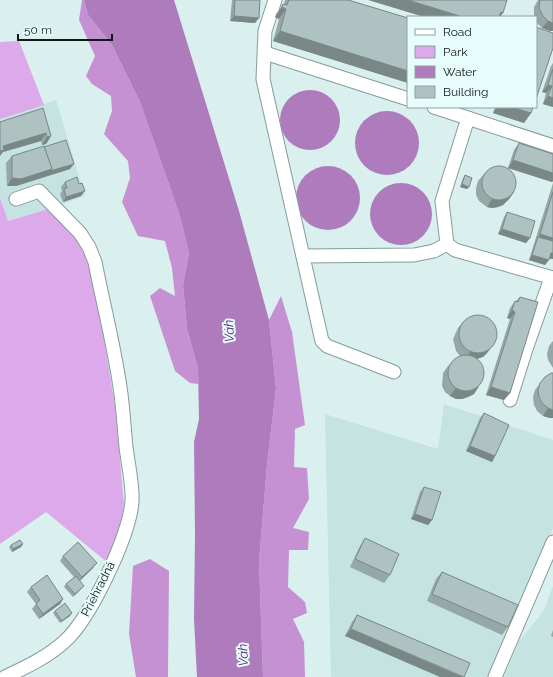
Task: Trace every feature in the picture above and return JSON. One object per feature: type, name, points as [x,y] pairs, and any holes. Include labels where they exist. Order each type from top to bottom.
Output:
[{"type":"street","points":[[275,0],[265,31],[263,79],[322,342],[327,346],[394,372]]},
{"type":"street","points":[[265,53],[407,99]]},
{"type":"street","points":[[437,108],[553,146]]},
{"type":"street","points":[[468,118],[442,201],[447,244],[455,250],[552,278],[526,349],[510,400]]},
{"type":"street","name":"Priehradná","points":[[5,677],[42,659],[69,637],[90,609],[115,557],[128,522],[132,501],[120,386],[95,262],[89,247],[80,233],[39,191],[16,199]]},
{"type":"street","points":[[303,256],[414,255],[434,251],[447,244]]},
{"type":"street","points":[[495,677],[553,542]]},
{"type":"shaded area","points":[[82,0],[84,0],[88,15],[112,45],[140,102],[179,213],[189,253],[183,285],[187,329],[198,368],[198,384],[190,383],[175,371],[150,296],[160,288],[175,296],[172,268],[165,241],[138,236],[122,202],[130,178],[128,161],[104,134],[112,111],[111,96],[92,84],[86,76],[95,56],[79,20]]},
{"type":"shaded area","points":[[56,100],[85,196],[58,206],[7,221],[0,198],[0,119]]},
{"type":"shaded area","points":[[281,296],[292,332],[305,425],[295,429],[294,467],[307,468],[309,499],[293,528],[309,532],[308,550],[289,550],[288,587],[305,602],[307,613],[293,619],[304,642],[305,677],[263,677],[259,562],[267,465],[276,388],[269,320]]},
{"type":"shaded area","points":[[444,404],[553,440],[553,528],[489,677],[331,677],[325,414],[438,449]]},
{"type":"shaded area","points":[[150,559],[169,571],[168,677],[136,677],[129,634],[133,566]]},
{"type":"shaded area","points":[[553,586],[553,677],[504,677],[519,641],[543,612]]},
{"type":"green space","points":[[19,41],[44,105],[0,119],[0,42]]},
{"type":"green space","points":[[0,198],[8,221],[48,209],[77,236],[92,265],[115,406],[124,504],[121,529],[108,563],[46,512],[0,544]]},
{"type":"water","name":"Váh","points":[[84,0],[174,0],[239,211],[269,320],[276,388],[267,465],[259,562],[263,677],[197,677],[194,619],[194,442],[199,419],[198,368],[187,329],[183,285],[189,253],[179,213],[140,102],[112,45],[88,15]]},
{"type":"water","points":[[310,90],[327,95],[335,103],[340,120],[335,137],[327,145],[310,150],[293,145],[285,137],[280,120],[285,103],[293,95]]},
{"type":"water","points":[[387,111],[405,117],[413,125],[419,143],[413,161],[405,169],[387,175],[369,169],[361,161],[355,143],[361,125],[369,117]]},
{"type":"water","points":[[328,166],[346,172],[354,180],[360,198],[354,216],[346,224],[328,230],[310,224],[302,216],[296,198],[302,180],[310,172]]},
{"type":"water","points":[[401,183],[413,185],[423,192],[430,202],[432,214],[430,226],[423,236],[413,243],[401,245],[389,243],[379,236],[372,226],[370,214],[372,202],[379,192],[389,185]]},
{"type":"building","points":[[235,0],[260,0],[259,18],[234,16]]},
{"type":"building","points":[[289,0],[348,0],[407,18],[407,71],[280,31],[286,9],[282,7],[283,4],[287,5]]},
{"type":"building","points":[[408,0],[507,0],[503,13],[501,12],[499,16],[460,16]]},
{"type":"building","points":[[540,0],[553,0],[553,23],[548,21],[543,16],[539,8]]},
{"type":"building","points":[[537,27],[553,33],[553,48],[537,96]]},
{"type":"building","points":[[553,69],[553,98],[548,96],[552,86],[548,85]]},
{"type":"building","points":[[43,108],[51,136],[47,137],[46,133],[3,146],[4,150],[0,151],[0,122]]},
{"type":"building","points":[[514,108],[533,108],[531,113]]},
{"type":"building","points":[[66,140],[74,164],[50,171],[52,169],[44,147]]},
{"type":"building","points":[[519,143],[553,154],[553,173],[513,160]]},
{"type":"building","points":[[44,146],[52,169],[21,179],[12,178],[12,156]]},
{"type":"building","points":[[496,166],[502,166],[506,167],[513,173],[516,183],[515,190],[509,197],[502,200],[496,200],[492,199],[485,193],[482,186],[482,180],[483,176],[489,169]]},
{"type":"building","points":[[465,175],[472,178],[469,187],[462,184]]},
{"type":"building","points":[[77,177],[79,184],[82,183],[85,191],[66,197],[64,189],[67,188],[65,182]]},
{"type":"building","points":[[553,192],[553,238],[540,234]]},
{"type":"building","points":[[507,212],[535,221],[530,238],[502,229]]},
{"type":"building","points":[[538,237],[553,241],[553,253],[551,253],[549,260],[532,255]]},
{"type":"building","points":[[520,297],[538,302],[510,393],[491,387],[515,312],[512,310],[515,301],[518,302]]},
{"type":"building","points":[[478,315],[488,318],[494,324],[497,334],[494,344],[488,350],[478,353],[468,350],[462,344],[459,334],[462,324],[468,318]]},
{"type":"building","points":[[470,355],[479,360],[483,366],[483,380],[479,386],[470,391],[462,391],[453,386],[449,380],[448,369],[453,360],[459,356]]},
{"type":"building","points":[[551,373],[553,373],[553,410],[542,403],[538,390],[540,383]]},
{"type":"building","points":[[484,413],[509,425],[495,456],[470,446]]},
{"type":"building","points":[[424,487],[441,492],[432,520],[415,514]]},
{"type":"building","points":[[365,538],[399,554],[390,575],[355,559]]},
{"type":"building","points":[[20,540],[23,544],[13,549],[11,545]]},
{"type":"building","points":[[78,542],[97,563],[82,577],[63,556]]},
{"type":"building","points":[[442,572],[518,605],[508,627],[432,594]]},
{"type":"building","points":[[47,575],[63,599],[43,614],[36,604],[40,600],[31,587]]},
{"type":"building","points":[[76,576],[84,586],[75,594],[66,584]]},
{"type":"building","points":[[65,603],[72,613],[62,621],[55,611]]},
{"type":"building","points":[[357,615],[470,663],[464,677],[351,629]]}]
